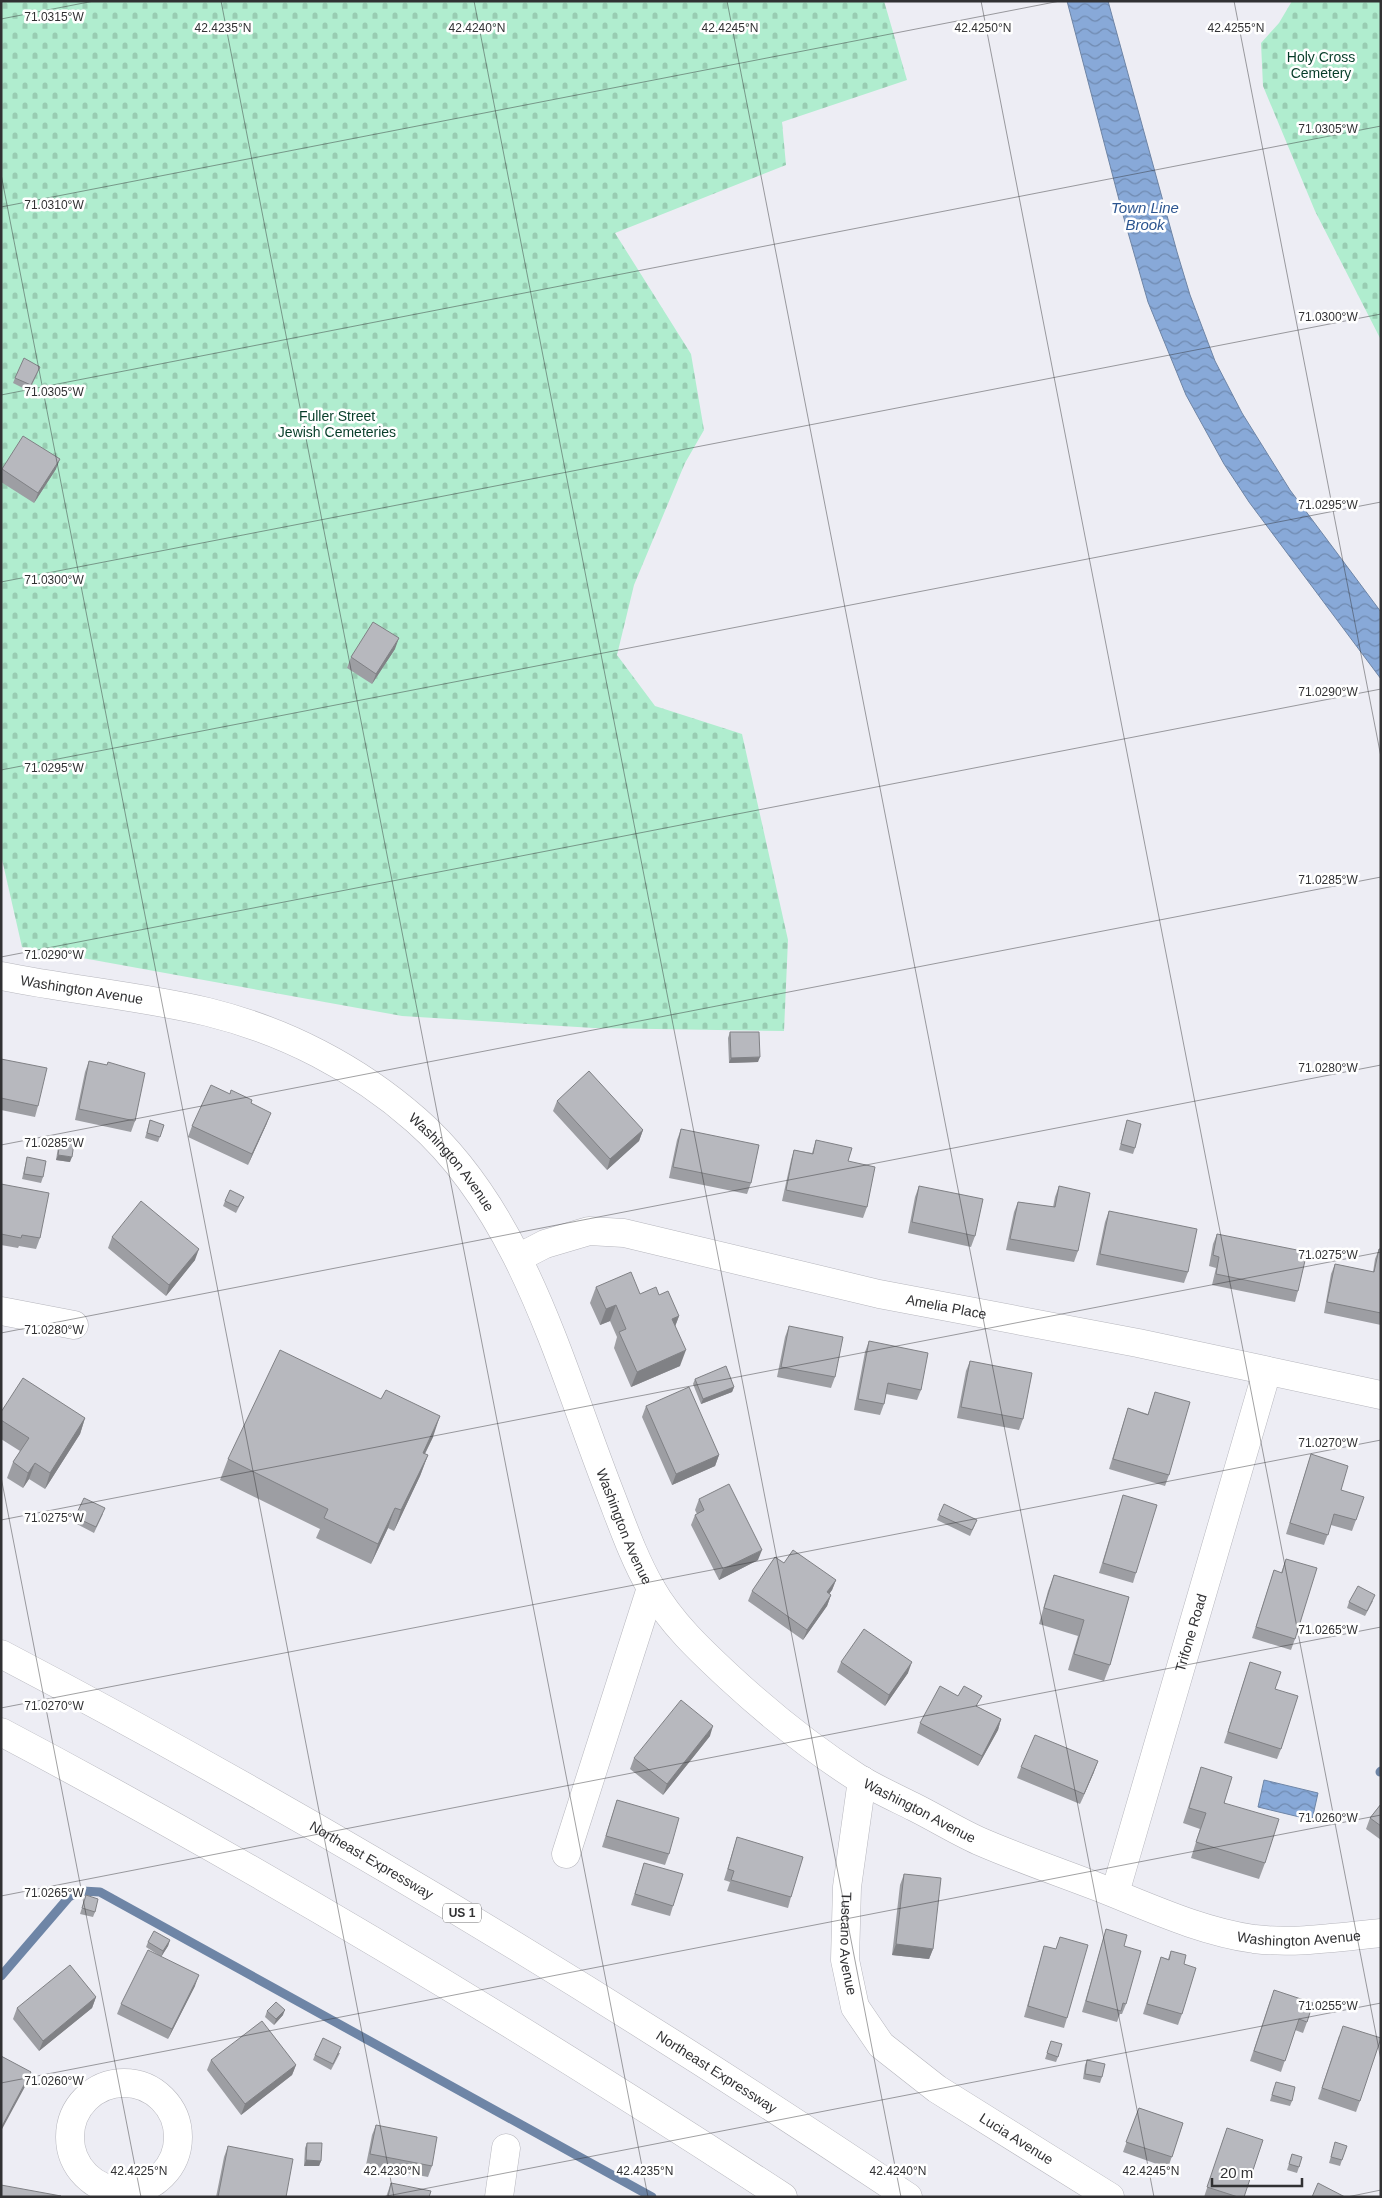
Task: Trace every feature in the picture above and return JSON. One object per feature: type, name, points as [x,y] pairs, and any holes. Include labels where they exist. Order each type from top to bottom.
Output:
[{"type":"main road","name":"Washington Avenue","points":[[1,976],[208,1012],[269,1032],[310,1049],[349,1070],[398,1105],[440,1142],[485,1200],[518,1258],[622,1524],[651,1588],[692,1642],[760,1705],[796,1735],[862,1780],[978,1840],[1115,1893],[1168,1916],[1221,1932],[1256,1939],[1300,1941],[1381,1933]]},
{"type":"main road","name":"Amelia Place","points":[[518,1258],[544,1244],[590,1231],[624,1233],[879,1294],[1138,1343],[1381,1395]]},
{"type":"main road","points":[[1,1311],[74,1325]]},
{"type":"main road","name":"Trifone Road","points":[[1115,1893],[1267,1371]]},
{"type":"main road","points":[[566,1854],[651,1588]]},
{"type":"main road","name":"Northeast Expressway","points":[[1,1654],[257,1794],[478,1922],[704,2063],[908,2197]]},
{"type":"main road","points":[[1,1732],[215,1849],[415,1965],[595,2076],[784,2197]]},
{"type":"main road","name":"Tuscano Avenue","points":[[862,1780],[847,1886],[845,1960],[855,2007],[881,2045],[923,2078]]},
{"type":"main road","name":"Lucia Avenue","points":[[923,2078],[937,2089],[1110,2197]]},
{"type":"main road","points":[[499,2197],[506,2148]]},
{"type":"green space","name":"Fuller Street Jewish Cemeteries","points":[[1,1],[884,1],[907,80],[782,122],[786,165],[615,233],[691,354],[704,430],[685,463],[634,585],[617,655],[655,706],[742,734],[788,940],[784,1031],[594,1028],[402,1016],[22,947],[1,855]]},
{"type":"green space","name":"Holy Cross Cemetery","points":[[1292,1],[1381,1],[1381,340],[1315,211],[1263,86],[1261,43],[1279,23]]},
{"type":"water","name":"Town Line Brook","points":[[1067,1],[1108,1],[1177,252],[1190,295],[1215,361],[1242,413],[1290,490],[1381,612],[1381,679],[1249,502],[1224,464],[1186,395],[1148,302],[1123,215]]},
{"type":"water","points":[[1264,1780],[1318,1793],[1312,1820],[1258,1807]]},
{"type":"building","points":[[24,358],[40,367],[31,385],[15,378]]},
{"type":"building","points":[[23,436],[60,459],[38,493],[2,469]]},
{"type":"building","points":[[373,622],[399,638],[376,674],[351,657]]},
{"type":"building","points":[[730,1032],[759,1032],[760,1057],[731,1058]]},
{"type":"building","points":[[1,1059],[47,1068],[38,1106],[1,1098]]},
{"type":"building","points":[[89,1061],[107,1065],[108,1062],[145,1073],[135,1121],[79,1109]]},
{"type":"building","points":[[589,1071],[643,1130],[610,1159],[557,1101]]},
{"type":"building","points":[[211,1085],[230,1094],[231,1090],[252,1100],[251,1103],[271,1113],[252,1154],[192,1126]]},
{"type":"building","points":[[150,1120],[164,1125],[160,1137],[147,1133]]},
{"type":"building","points":[[1127,1120],[1141,1124],[1135,1148],[1121,1144]]},
{"type":"building","points":[[681,1129],[759,1145],[751,1183],[673,1167]]},
{"type":"building","points":[[816,1140],[852,1148],[848,1161],[875,1167],[867,1207],[786,1190],[794,1150],[813,1154]]},
{"type":"building","points":[[60,1141],[74,1143],[72,1157],[58,1155]]},
{"type":"building","points":[[27,1157],[46,1161],[43,1177],[24,1174]]},
{"type":"building","points":[[1,1184],[49,1193],[40,1238],[22,1235],[21,1238],[1,1234]]},
{"type":"building","points":[[919,1186],[983,1199],[975,1236],[912,1222]]},
{"type":"building","points":[[1059,1186],[1090,1193],[1078,1251],[1010,1239],[1018,1202],[1055,1207]]},
{"type":"building","points":[[230,1190],[244,1197],[238,1207],[225,1201]]},
{"type":"building","points":[[141,1201],[199,1249],[169,1285],[112,1237]]},
{"type":"building","points":[[1109,1211],[1197,1229],[1188,1272],[1100,1254]]},
{"type":"building","points":[[1217,1234],[1307,1252],[1298,1291],[1216,1274],[1219,1257],[1213,1255]]},
{"type":"building","points":[[1379,1249],[1381,1249],[1381,1313],[1327,1302],[1335,1264],[1374,1272]]},
{"type":"building","points":[[631,1272],[640,1294],[656,1287],[659,1295],[668,1291],[679,1316],[672,1319],[686,1350],[637,1372],[619,1332],[626,1329],[616,1305],[606,1309],[596,1287]]},
{"type":"building","points":[[789,1326],[843,1337],[835,1377],[781,1367]]},
{"type":"building","points":[[869,1341],[928,1353],[921,1390],[888,1383],[884,1404],[858,1399]]},
{"type":"building","points":[[280,1350],[381,1399],[386,1390],[440,1416],[423,1453],[428,1455],[401,1510],[395,1508],[378,1544],[324,1518],[328,1509],[228,1459]]},
{"type":"building","points":[[970,1361],[1032,1373],[1023,1419],[961,1407]]},
{"type":"building","points":[[726,1366],[734,1387],[703,1399],[695,1379]]},
{"type":"building","points":[[23,1378],[85,1418],[50,1473],[35,1463],[28,1473],[13,1462],[29,1438],[1,1420],[1,1412]]},
{"type":"building","points":[[689,1387],[719,1455],[676,1474],[646,1406]]},
{"type":"building","points":[[1155,1392],[1190,1402],[1169,1475],[1113,1459],[1128,1408],[1148,1415]]},
{"type":"building","points":[[1311,1454],[1348,1466],[1341,1490],[1364,1497],[1356,1520],[1334,1514],[1328,1535],[1290,1523]]},
{"type":"building","points":[[729,1484],[762,1550],[723,1569],[695,1515],[704,1510],[699,1499]]},
{"type":"building","points":[[1123,1495],[1157,1505],[1136,1573],[1103,1563]]},
{"type":"building","points":[[84,1498],[105,1508],[96,1527],[75,1517]]},
{"type":"building","points":[[944,1504],[977,1520],[972,1530],[939,1515]]},
{"type":"building","points":[[793,1550],[836,1580],[827,1592],[831,1595],[807,1630],[752,1591],[775,1557],[784,1563]]},
{"type":"building","points":[[1286,1559],[1317,1568],[1295,1639],[1256,1627],[1274,1570],[1282,1573]]},
{"type":"building","points":[[1054,1575],[1129,1597],[1110,1665],[1074,1654],[1084,1620],[1044,1608]]},
{"type":"building","points":[[1358,1586],[1375,1595],[1367,1611],[1349,1602]]},
{"type":"building","points":[[864,1629],[912,1662],[889,1695],[841,1662]]},
{"type":"building","points":[[1250,1662],[1281,1672],[1275,1689],[1298,1696],[1281,1749],[1228,1732]]},
{"type":"building","points":[[940,1686],[958,1696],[964,1686],[982,1696],[976,1706],[1001,1719],[982,1756],[920,1723]]},
{"type":"building","points":[[681,1700],[713,1726],[667,1784],[634,1758]]},
{"type":"building","points":[[1035,1735],[1098,1761],[1084,1794],[1021,1767]]},
{"type":"building","points":[[1201,1767],[1232,1777],[1224,1803],[1279,1819],[1265,1863],[1196,1842],[1206,1813],[1189,1808]]},
{"type":"building","points":[[617,1800],[679,1818],[669,1854],[606,1836]]},
{"type":"building","points":[[1381,1804],[1381,1826],[1370,1818]]},
{"type":"building","points":[[737,1837],[803,1857],[791,1897],[731,1880],[734,1871],[728,1869]]},
{"type":"building","points":[[644,1863],[683,1874],[673,1906],[635,1894]]},
{"type":"building","points":[[904,1874],[941,1878],[933,1949],[896,1944]]},
{"type":"building","points":[[86,1895],[98,1899],[95,1912],[82,1908]]},
{"type":"building","points":[[1106,1929],[1127,1935],[1124,1946],[1141,1951],[1126,2004],[1123,2003],[1121,2011],[1086,2001]]},
{"type":"building","points":[[154,1931],[170,1940],[163,1951],[148,1942]]},
{"type":"building","points":[[1060,1937],[1088,1945],[1067,2018],[1028,2006],[1044,1946],[1056,1949]]},
{"type":"building","points":[[148,1950],[199,1975],[172,2029],[121,2004]]},
{"type":"building","points":[[1171,1951],[1186,1955],[1184,1964],[1196,1968],[1182,2014],[1147,2004],[1161,1957],[1169,1960]]},
{"type":"building","points":[[70,1965],[96,1997],[43,2041],[17,2008]]},
{"type":"building","points":[[1274,1990],[1313,2003],[1307,2022],[1299,2019],[1285,2061],[1254,2051]]},
{"type":"building","points":[[276,2002],[285,2010],[276,2019],[267,2011]]},
{"type":"building","points":[[262,2021],[296,2065],[245,2104],[211,2060]]},
{"type":"building","points":[[1343,2026],[1381,2038],[1360,2101],[1322,2088]]},
{"type":"building","points":[[323,2038],[341,2047],[333,2064],[315,2055]]},
{"type":"building","points":[[1051,2041],[1062,2044],[1058,2057],[1047,2053]]},
{"type":"building","points":[[1,2056],[31,2072],[1,2128]]},
{"type":"building","points":[[1087,2060],[1105,2064],[1102,2077],[1085,2074]]},
{"type":"building","points":[[1276,2082],[1295,2087],[1292,2101],[1272,2095]]},
{"type":"building","points":[[1139,2108],[1183,2123],[1172,2157],[1126,2142]]},
{"type":"building","points":[[376,2125],[437,2137],[432,2166],[370,2154]]},
{"type":"building","points":[[1227,2128],[1263,2140],[1244,2197],[1238,2197],[1207,2187]]},
{"type":"building","points":[[1335,2142],[1347,2146],[1342,2160],[1331,2157]]},
{"type":"building","points":[[307,2143],[322,2143],[321,2161],[306,2160]]},
{"type":"building","points":[[228,2146],[293,2159],[286,2197],[218,2197]]},
{"type":"building","points":[[1292,2154],[1302,2157],[1299,2167],[1289,2164]]},
{"type":"building","points":[[391,2183],[431,2191],[429,2197],[388,2197]]},
{"type":"building","points":[[1318,2183],[1345,2197],[1312,2197]]},
{"type":"building","points":[[1,2185],[61,2196],[1,2197]]},
{"type":"waterway","points":[[1,1976],[69,1897],[82,1891],[100,1892],[652,2197]]}]
